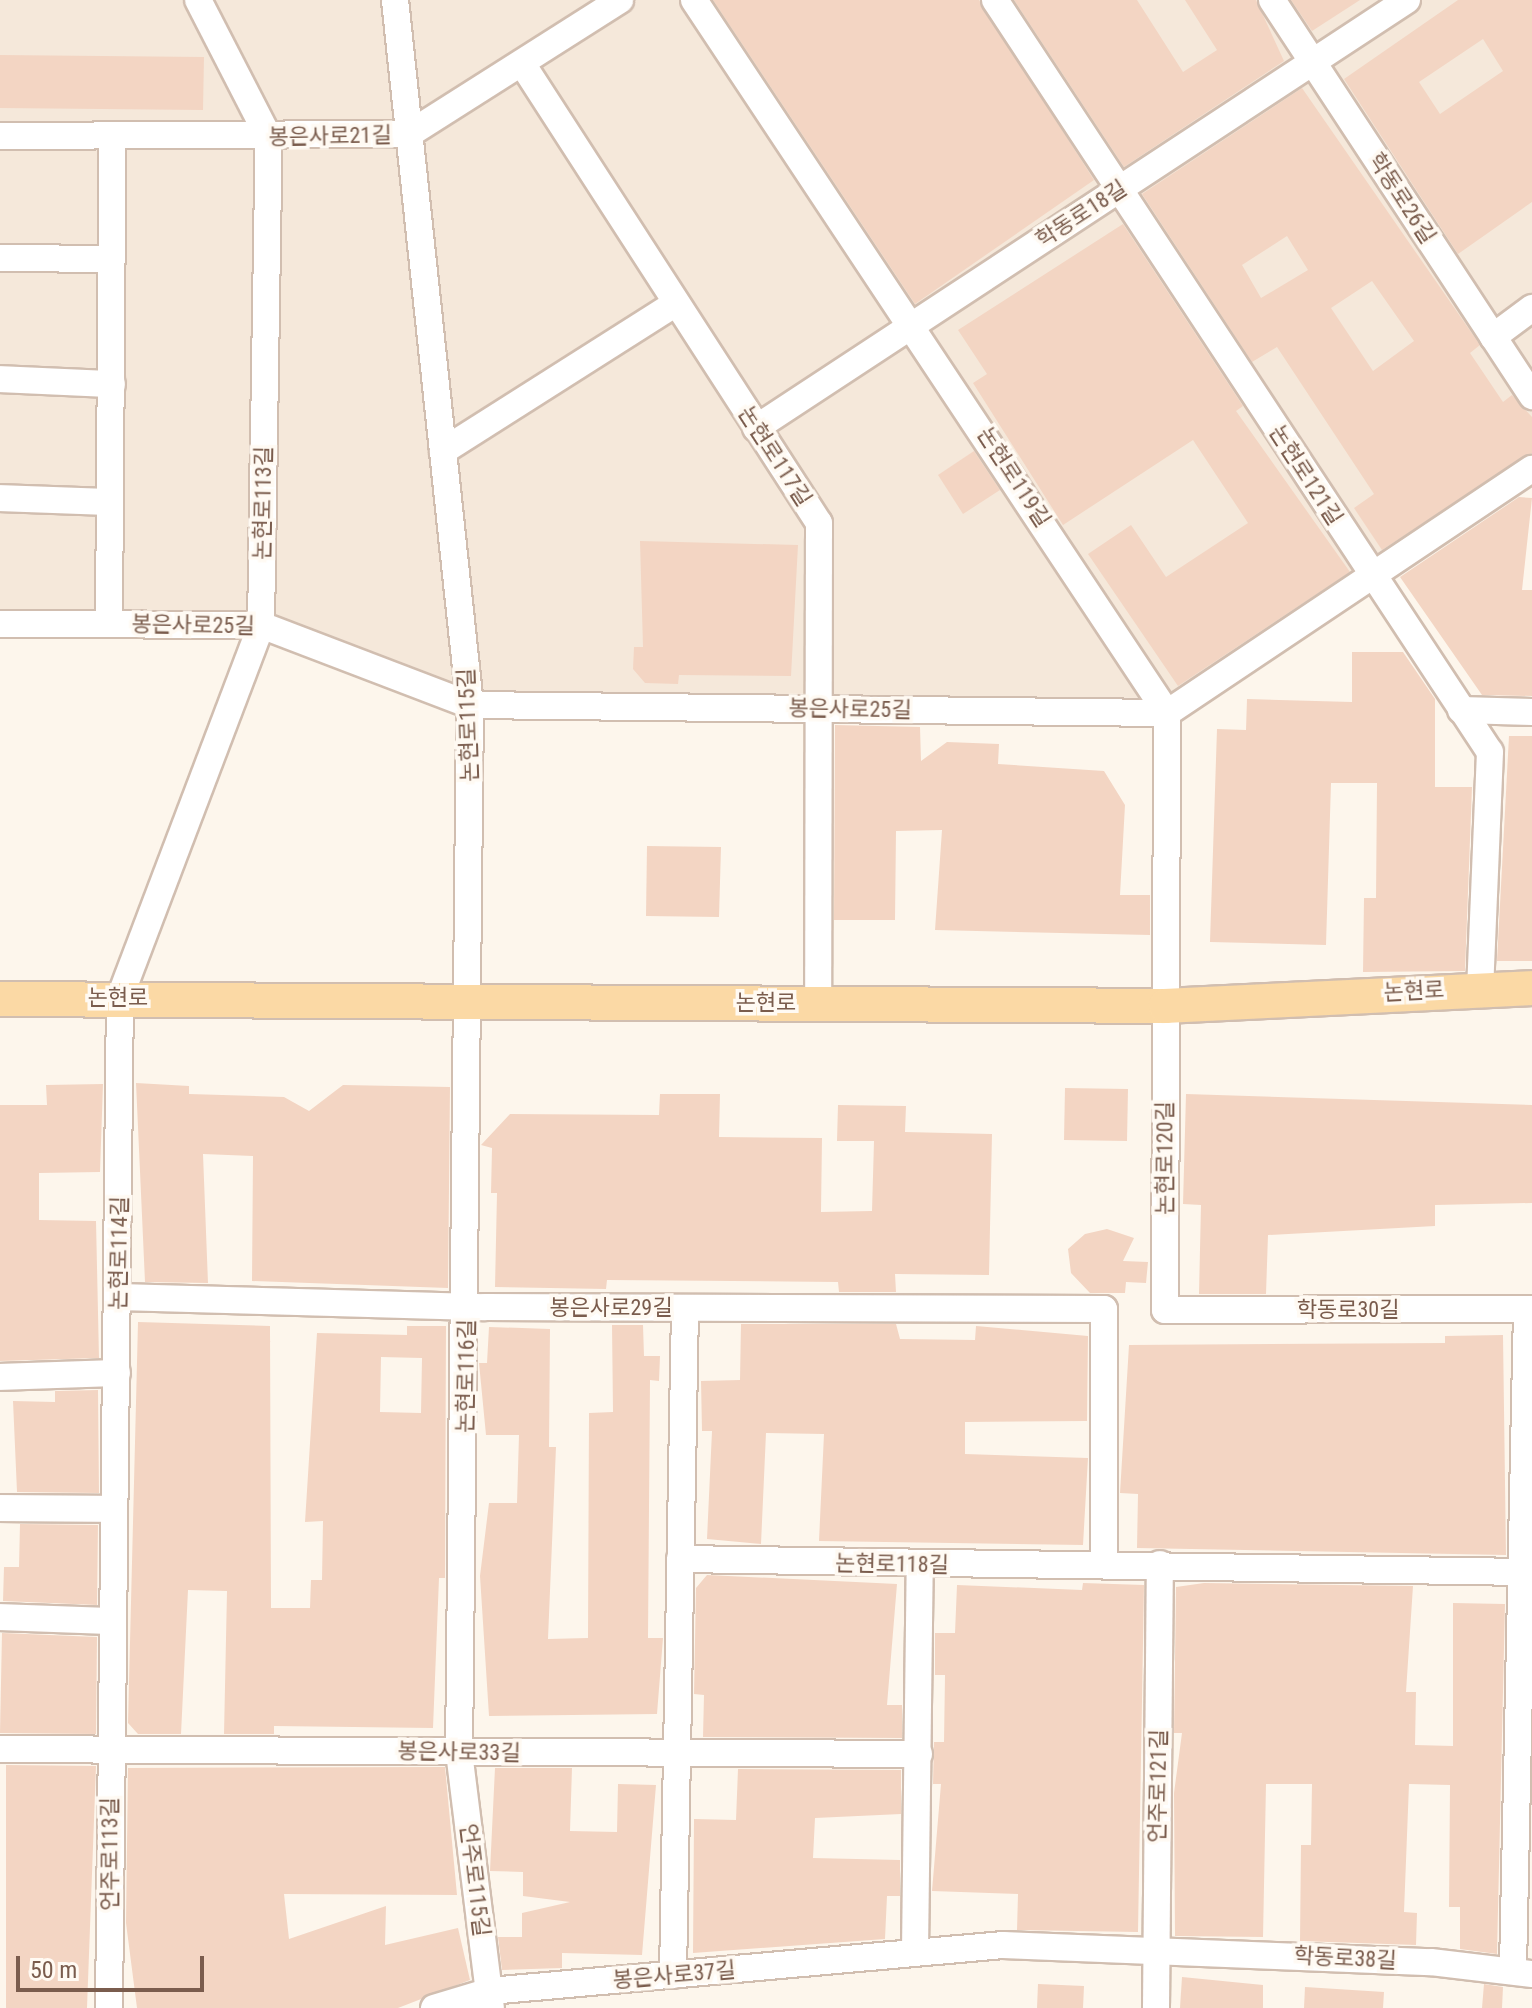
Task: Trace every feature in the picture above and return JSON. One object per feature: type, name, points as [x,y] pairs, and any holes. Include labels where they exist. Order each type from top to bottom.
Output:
[{"type":"main road","name":"논현로","points":[[0,999],[120,997],[1166,1006],[1480,987],[1532,988]]},
{"type":"street","name":"논현로113길","points":[[120,997],[261,625],[269,138],[198,0]]},
{"type":"street","name":"논현로115길","points":[[395,0],[470,705],[469,1000]]},
{"type":"street","name":"봉은사로21길","points":[[0,136],[269,138],[409,134],[523,65],[620,0]]},
{"type":"street","name":"논현로119길","points":[[694,0],[1167,713]]},
{"type":"street","name":"논현로121길","points":[[995,0],[1490,752],[1480,987]]},
{"type":"street","name":"학동로26길","points":[[1272,0],[1532,396]]},
{"type":"street","name":"학동로18길","points":[[756,428],[1407,0]]},
{"type":"street","name":"논현로117길","points":[[523,65],[819,523],[822,709],[818,1003]]},
{"type":"street","name":"봉은사로25길","points":[[109,624],[112,136]]},
{"type":"street","points":[[0,258],[110,259]]},
{"type":"street","points":[[443,451],[676,303]]},
{"type":"street","points":[[1493,337],[1532,308]]},
{"type":"street","points":[[0,379],[112,384]]},
{"type":"street","points":[[1166,1006],[1167,713],[1532,469]]},
{"type":"street","points":[[0,498],[109,502]]},
{"type":"street","name":"봉은사로25길","points":[[0,624],[261,625],[470,705],[1167,713]]},
{"type":"street","points":[[1461,710],[1532,712]]},
{"type":"street","name":"논현로114길","points":[[109,1748],[119,1297],[120,997]]},
{"type":"street","name":"논현로116길","points":[[459,1752],[469,1000]]},
{"type":"street","name":"논현로120길","points":[[1165,1310],[1166,1006]]},
{"type":"street","name":"봉은사로29길","points":[[119,1297],[467,1306],[1104,1309],[1104,1563]]},
{"type":"street","points":[[673,1975],[685,1308]]},
{"type":"street","points":[[1523,1971],[1524,1572],[1530,1309]]},
{"type":"street","name":"학동로30길","points":[[1165,1310],[1530,1309]]},
{"type":"street","points":[[0,1377],[117,1373]]},
{"type":"street","points":[[0,1508],[113,1509]]},
{"type":"street","name":"논현로118길","points":[[680,1559],[920,1564],[1104,1563],[1524,1572]]},
{"type":"street","points":[[915,1952],[920,1564]]},
{"type":"street","name":"언주로121길","points":[[1156,2008],[1160,1564]]},
{"type":"street","points":[[0,1617],[110,1621]]},
{"type":"street","name":"언주로113길","points":[[109,1748],[109,2008]]},
{"type":"street","name":"봉은사로33길","points":[[0,1749],[919,1754]]},
{"type":"street","name":"언주로115길","points":[[459,1752],[490,2000]]},
{"type":"street","name":"봉은사로37길","points":[[434,2008],[673,1975],[915,1952],[1157,1948]]},
{"type":"street","name":"학동로38길","points":[[1157,1948],[1523,1971]]},
{"type":"shaded area","points":[[0,0],[1532,0],[1532,455],[1172,698],[481,696],[274,616],[0,614]]},
{"type":"building","points":[[713,0],[979,0],[1094,180],[915,304]]},
{"type":"building","points":[[1014,0],[1137,0],[1183,72],[1217,50],[1185,0],[1256,0],[1284,61],[1124,167]]},
{"type":"building","points":[[1291,0],[1360,0],[1312,31]]},
{"type":"building","points":[[1458,0],[1532,0],[1532,202],[1458,254],[1344,79]],"holes":[[[1483,39],[1503,71],[1440,114],[1419,82]]]},
{"type":"building","points":[[0,55],[204,57],[203,110],[0,108]]},
{"type":"building","points":[[1302,88],[1480,345],[1470,353],[1503,402],[1512,395],[1532,417],[1532,453],[1382,550],[1354,508],[1374,494],[1277,347],[1252,362],[1142,194]],"holes":[[[1287,236],[1308,270],[1261,298],[1242,265]],[[1372,281],[1414,341],[1373,371],[1331,308]]]},
{"type":"building","points":[[1123,224],[1243,406],[1236,411],[1350,572],[1178,686],[1088,554],[1131,525],[1166,577],[1248,523],[1193,440],[1063,525],[973,383],[987,374],[958,330]]},
{"type":"building","points":[[974,451],[1000,490],[963,514],[938,475]]},
{"type":"building","points":[[1519,497],[1532,498],[1522,590],[1532,590],[1532,696],[1482,695],[1400,577]]},
{"type":"building","points":[[640,541],[798,545],[791,676],[679,675],[678,684],[645,683],[633,669],[634,647],[643,647]]},
{"type":"building","points":[[1352,652],[1403,652],[1435,699],[1435,787],[1472,787],[1465,971],[1363,972],[1364,898],[1376,898],[1377,783],[1331,783],[1326,945],[1210,942],[1217,729],[1246,730],[1247,699],[1352,702]]},
{"type":"building","points":[[835,725],[920,727],[921,761],[947,742],[999,744],[998,764],[1104,771],[1125,805],[1120,895],[1150,895],[1150,935],[935,930],[942,830],[896,831],[895,920],[834,920]]},
{"type":"building","points":[[1509,736],[1532,736],[1532,961],[1497,961]]},
{"type":"building","points":[[647,846],[721,847],[719,917],[646,916]]},
{"type":"building","points":[[136,1083],[189,1086],[189,1094],[284,1097],[309,1111],[343,1085],[450,1087],[448,1288],[252,1281],[253,1156],[203,1154],[208,1283],[145,1282]]},
{"type":"building","points":[[103,1084],[100,1172],[39,1173],[39,1220],[96,1221],[99,1358],[0,1361],[0,1105],[47,1105],[46,1085]]},
{"type":"building","points":[[1065,1088],[1128,1089],[1127,1141],[1064,1140]]},
{"type":"building","points":[[660,1094],[720,1094],[719,1137],[822,1138],[821,1212],[872,1211],[874,1141],[837,1141],[838,1105],[906,1106],[905,1132],[992,1134],[989,1275],[895,1274],[896,1292],[839,1292],[838,1282],[607,1280],[606,1289],[495,1287],[497,1193],[491,1193],[492,1148],[481,1145],[510,1114],[659,1115]]},
{"type":"building","points":[[1186,1094],[1532,1105],[1532,1203],[1435,1205],[1435,1226],[1268,1235],[1266,1294],[1199,1294],[1201,1205],[1183,1204]]},
{"type":"building","points":[[1107,1229],[1134,1238],[1123,1261],[1148,1262],[1146,1283],[1126,1282],[1125,1293],[1090,1293],[1071,1273],[1068,1249],[1085,1234]]},
{"type":"building","points":[[138,1322],[270,1326],[271,1608],[310,1608],[311,1580],[322,1580],[323,1521],[305,1522],[317,1333],[407,1335],[407,1326],[446,1326],[445,1578],[439,1578],[433,1728],[274,1726],[274,1734],[224,1734],[227,1591],[188,1590],[181,1734],[138,1734],[128,1723]],"holes":[[[381,1357],[422,1358],[421,1413],[380,1412]]]},
{"type":"building","points":[[741,1324],[896,1324],[900,1339],[975,1340],[976,1326],[1088,1336],[1087,1421],[965,1422],[965,1454],[1088,1458],[1083,1545],[819,1541],[824,1434],[766,1433],[761,1544],[707,1539],[712,1431],[702,1431],[701,1381],[740,1380]]},
{"type":"building","points":[[612,1325],[643,1325],[644,1356],[660,1356],[659,1381],[650,1380],[648,1638],[663,1638],[657,1714],[489,1716],[480,1576],[489,1503],[517,1503],[519,1435],[486,1435],[479,1363],[487,1363],[489,1327],[550,1329],[549,1447],[556,1447],[548,1639],[588,1638],[589,1413],[613,1412]]},
{"type":"building","points":[[1503,1335],[1506,1555],[1137,1548],[1138,1494],[1120,1493],[1129,1345],[1445,1343],[1445,1336]]},
{"type":"building","points":[[98,1390],[99,1493],[17,1492],[13,1401],[55,1402],[55,1391]]},
{"type":"building","points":[[20,1524],[98,1525],[97,1605],[3,1601],[4,1567],[19,1567]]},
{"type":"building","points":[[707,1575],[897,1584],[887,1705],[902,1705],[902,1738],[703,1737],[704,1695],[694,1694],[696,1588]]},
{"type":"building","points":[[1083,1583],[1144,1585],[1138,1932],[1017,1930],[1018,1894],[932,1891],[941,1784],[933,1784],[934,1742],[944,1742],[945,1675],[935,1675],[935,1633],[955,1633],[957,1585],[1082,1590]]},
{"type":"building","points":[[1204,1583],[1413,1586],[1406,1692],[1416,1692],[1415,1745],[1453,1746],[1453,1603],[1505,1604],[1497,1954],[1460,1949],[1460,1907],[1449,1907],[1450,1785],[1409,1784],[1404,1912],[1417,1913],[1416,1945],[1300,1941],[1301,1845],[1311,1845],[1312,1784],[1266,1784],[1263,1937],[1175,1936],[1174,1793],[1182,1733],[1174,1733],[1176,1587]]},
{"type":"building","points":[[2,1633],[97,1637],[96,1734],[0,1733]]},
{"type":"building","points":[[6,1765],[96,1766],[87,2008],[6,2008]]},
{"type":"building","points":[[445,1767],[457,1895],[284,1894],[289,1939],[386,1906],[385,1945],[458,1928],[470,1980],[398,2008],[137,2008],[126,1923],[128,1768]]},
{"type":"building","points":[[495,1768],[572,1768],[570,1831],[617,1832],[618,1784],[656,1785],[642,1955],[562,1953],[562,1968],[502,1970],[498,1937],[522,1937],[522,1913],[570,1902],[523,1896],[523,1872],[490,1871]]},
{"type":"building","points":[[738,1769],[901,1770],[901,1814],[815,1818],[813,1858],[900,1860],[900,1896],[887,1896],[885,1939],[693,1953],[694,1819],[736,1820]]},
{"type":"building","points":[[1182,1977],[1263,1985],[1263,2008],[1180,2008]]},
{"type":"building","points":[[1038,1984],[1084,1986],[1083,2008],[1037,2008]]},
{"type":"building","points":[[1484,1984],[1503,1987],[1502,2008],[1482,2008]]},
{"type":"building","points":[[1305,1987],[1384,1992],[1383,2008],[1304,2008]]}]
